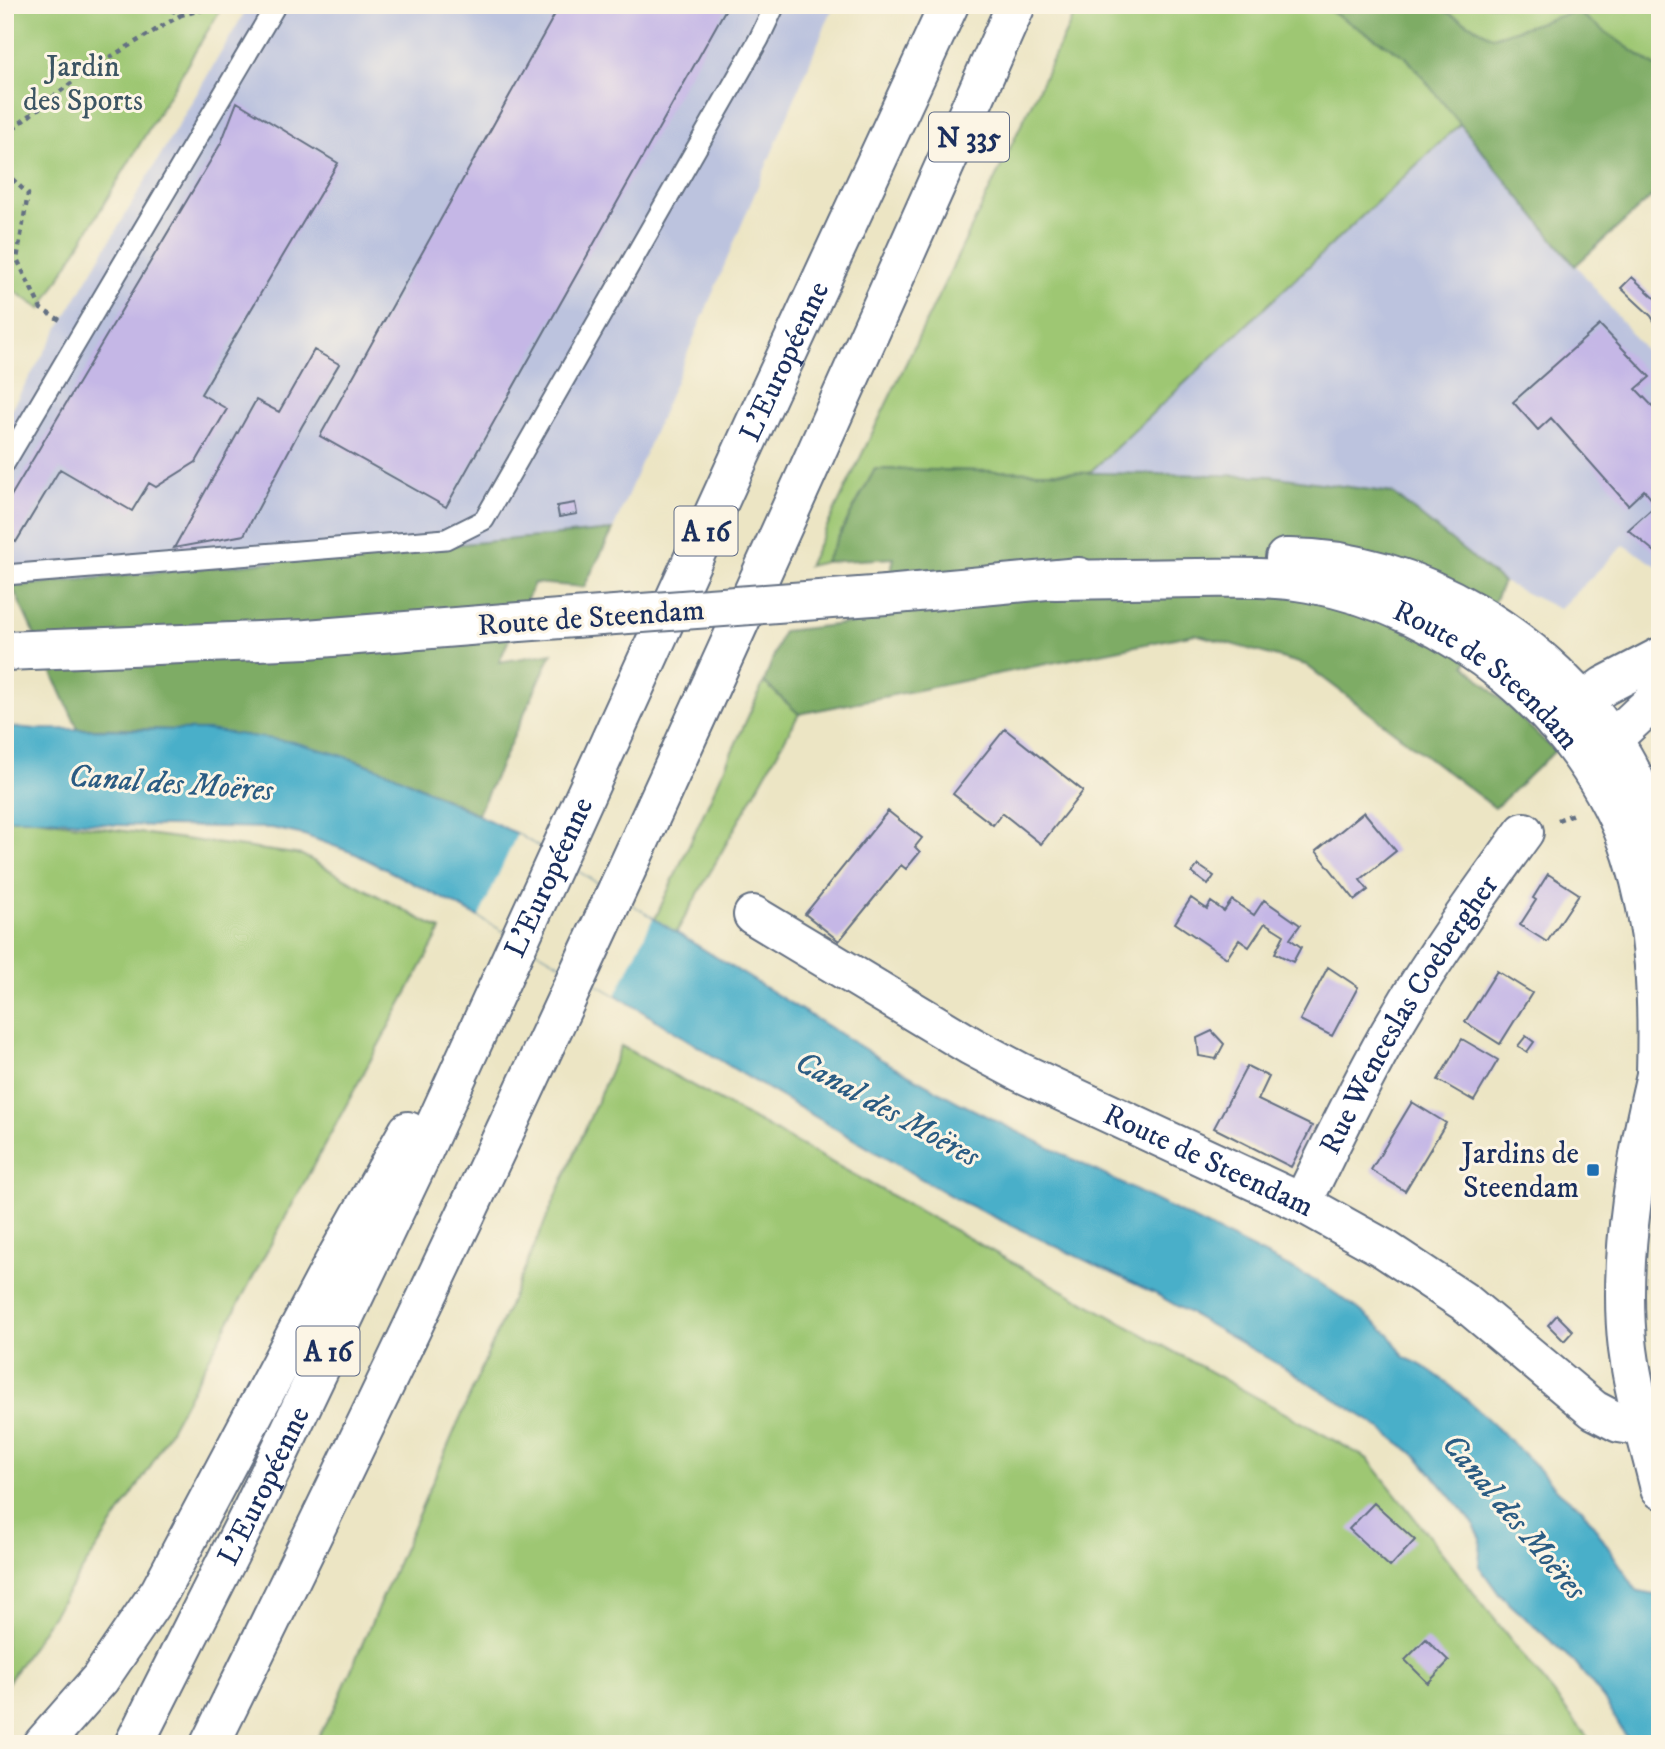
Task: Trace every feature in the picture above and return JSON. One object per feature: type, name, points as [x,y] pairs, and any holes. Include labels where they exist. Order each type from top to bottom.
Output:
[{"type":"main road","name":"L'Européenne","points":[[134,1744],[253,1508],[386,1229],[949,5]]},
{"type":"main road","name":"A 16","points":[[210,1744],[345,1472],[527,1088],[899,270],[1016,5]]},
{"type":"main road","name":"N 335","points":[[899,270],[1040,5]]},
{"type":"main road","name":"Route de Steendam","points":[[5,650],[307,639],[886,595],[1055,580],[1198,563],[1268,558],[1319,559],[1366,566],[1426,587],[1473,611],[1529,652],[1568,713],[1599,751],[1639,789],[1660,848]]},
{"type":"main road","name":"Route de Steendam","points":[[5,636],[126,646]]},
{"type":"main road","points":[[1568,713],[1604,687],[1660,657]]},
{"type":"main road","points":[[1599,751],[1660,695]]},
{"type":"main road","name":"Route de Steendam","points":[[1599,751],[1608,800],[1632,855],[1647,912],[1657,998],[1658,1066],[1630,1214],[1625,1274],[1628,1349],[1660,1489]]},
{"type":"main road","name":"Rue Wenceslas Coebergher","points":[[1302,1203],[1368,1071],[1408,1000],[1524,832]]},
{"type":"main road","name":"Route de Steendam","points":[[753,915],[1003,1063],[1302,1203],[1383,1248],[1445,1288],[1485,1318],[1594,1410],[1619,1423],[1645,1427]]},
{"type":"main road","points":[[43,1744],[100,1679],[160,1591],[370,1196],[512,954]]},
{"type":"lane","points":[[5,463],[276,5]]},
{"type":"lane","points":[[5,575],[446,539],[484,520],[760,39],[775,5]]},
{"type":"path","points":[[5,43],[8,5]]},
{"type":"path","points":[[162,5],[181,15]]},
{"type":"path","points":[[5,135],[85,72],[181,15],[223,5]]},
{"type":"path","points":[[5,172],[28,194],[17,259],[41,309],[82,333]]},
{"type":"path","points":[[1524,832],[1608,800]]},
{"type":"shaded area","points":[[249,5],[834,5],[613,530],[5,586],[5,419]]},
{"type":"shaded area","points":[[1461,123],[1660,369],[1660,568],[1624,545],[1559,609],[1503,582],[1392,493],[1089,473]]},
{"type":"green space","name":"Jardin des Sports","points":[[5,5],[223,5],[41,309],[5,285]]},
{"type":"green space","points":[[1079,5],[1320,5],[1406,57],[1461,123],[1089,473],[875,469],[825,562],[808,566]]},
{"type":"green space","points":[[1320,5],[1434,5],[1493,37],[1576,11],[1660,70],[1660,189],[1575,266],[1406,57]]},
{"type":"green space","points":[[1434,5],[1660,5],[1660,70],[1576,12],[1492,37]]},
{"type":"green space","points":[[875,469],[1271,476],[1392,493],[1503,582],[1465,665],[1555,751],[1495,808],[1306,665],[1195,634],[799,714],[764,682],[783,631],[878,620],[894,558],[825,562]]},
{"type":"green space","points":[[613,530],[584,587],[534,583],[499,662],[552,653],[478,814],[361,762],[292,743],[221,733],[78,729],[12,586]]},
{"type":"green space","points":[[764,682],[799,714],[676,933],[655,919]]},
{"type":"green space","points":[[5,815],[302,855],[441,930],[149,1469],[5,1687]]},
{"type":"green space","points":[[621,1046],[1368,1459],[1593,1744],[314,1744],[335,1707]]},
{"type":"water","name":"Canal des Moëres","points":[[5,726],[36,729],[208,730],[293,742],[391,773],[517,834],[879,1058],[960,1103],[1317,1281],[1389,1334],[1405,1358],[1438,1376],[1475,1407],[1559,1491],[1582,1508],[1638,1592],[1660,1596],[1660,1744],[1630,1744],[1604,1699],[1575,1663],[1499,1594],[1479,1566],[1481,1539],[1473,1523],[1418,1457],[1370,1421],[1290,1371],[1154,1293],[956,1199],[739,1072],[616,995],[479,917],[356,854],[304,835],[272,828],[117,825],[46,819],[5,819]]},
{"type":"pier","points":[[517,834],[653,918],[616,995],[479,917]]},
{"type":"building","points":[[560,5],[728,5],[446,507],[320,436]]},
{"type":"building","points":[[237,102],[338,163],[201,394],[227,409],[196,462],[156,487],[149,483],[132,511],[60,469],[16,542],[5,535],[5,506],[221,143]]},
{"type":"building","points":[[1632,277],[1660,303],[1660,331],[1651,316],[1621,288]]},
{"type":"building","points":[[1600,325],[1650,377],[1636,389],[1660,414],[1660,556],[1628,530],[1656,505],[1644,490],[1628,505],[1551,418],[1538,430],[1513,402]]},
{"type":"building","points":[[314,350],[339,364],[302,426],[244,535],[174,548],[256,400],[279,412]]},
{"type":"building","points":[[575,503],[577,514],[559,517],[557,506]]},
{"type":"building","points":[[1005,729],[1083,791],[1041,844],[1002,813],[993,825],[953,794]]},
{"type":"building","points":[[888,811],[922,838],[915,847],[920,852],[906,869],[901,865],[839,941],[805,914]]},
{"type":"building","points":[[1364,812],[1396,851],[1360,880],[1368,890],[1355,900],[1316,851]]},
{"type":"building","points":[[1198,865],[1214,876],[1208,885],[1192,873]]},
{"type":"building","points":[[1548,874],[1579,894],[1547,942],[1520,925]]},
{"type":"building","points":[[1191,898],[1207,909],[1211,902],[1224,911],[1232,900],[1254,915],[1264,900],[1300,925],[1290,939],[1301,947],[1293,962],[1275,953],[1284,935],[1265,923],[1249,947],[1239,940],[1227,958],[1175,923]]},
{"type":"building","points":[[1328,967],[1358,987],[1332,1036],[1300,1020]]},
{"type":"building","points":[[1497,971],[1532,993],[1500,1044],[1465,1022]]},
{"type":"building","points":[[1212,1031],[1224,1044],[1216,1059],[1199,1056],[1197,1038]]},
{"type":"building","points":[[1526,1036],[1534,1042],[1527,1052],[1518,1046]]},
{"type":"building","points":[[1462,1039],[1498,1060],[1474,1101],[1438,1080]]},
{"type":"building","points":[[1247,1066],[1269,1077],[1258,1100],[1312,1126],[1291,1167],[1214,1128]]},
{"type":"building","points":[[1412,1102],[1446,1123],[1405,1191],[1371,1170]]},
{"type":"building","points":[[1557,1315],[1573,1331],[1564,1341],[1548,1325]]},
{"type":"building","points":[[1374,1503],[1415,1540],[1390,1567],[1349,1529]]},
{"type":"building","points":[[1426,1639],[1449,1661],[1428,1683],[1405,1660]]},
{"type":"place","name":"Jardins de Steendam","points":[[1593,1170]]}]
